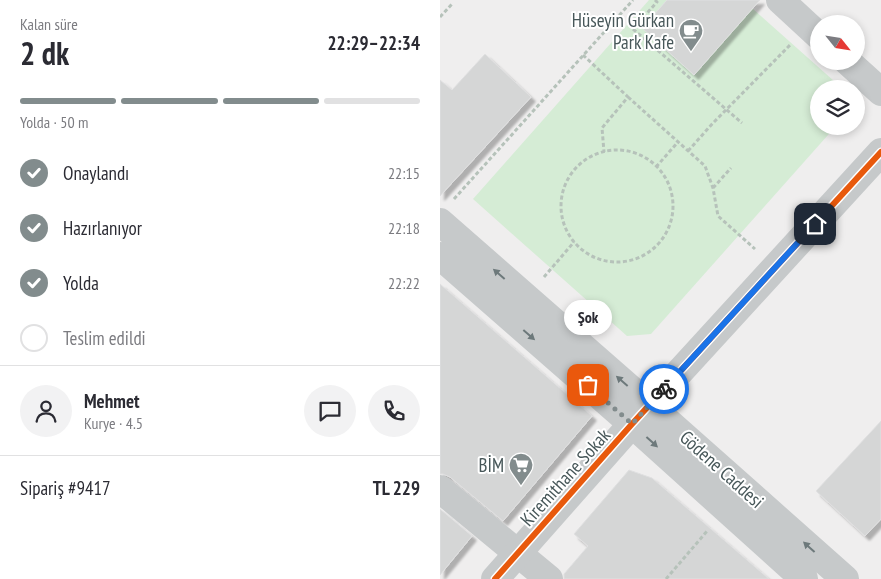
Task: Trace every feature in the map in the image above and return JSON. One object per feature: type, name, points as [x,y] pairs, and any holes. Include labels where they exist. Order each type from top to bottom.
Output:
[{"type":"main road","points":[[780,0],[810,27]]},
{"type":"main road","points":[[857,70],[881,92]]},
{"type":"main road","name":"Kiremithane Sokak","points":[[495,579],[641,414],[881,152]]},
{"type":"main road","name":"Gödene Caddesi","points":[[446,211],[527,298],[641,414],[726,508],[804,579]]},
{"type":"main road","name":"Gödene Caddesi","points":[[440,256],[641,414],[845,579]]},
{"type":"main road","points":[[440,490],[549,579]]},
{"type":"path","points":[[446,211],[633,0]]},
{"type":"path","points":[[655,0],[657,2],[633,29],[742,123]]},
{"type":"path","points":[[440,17],[452,4]]},
{"type":"path","points":[[688,151],[726,109],[810,35]]},
{"type":"path","points":[[583,56],[705,166],[713,188],[718,216],[775,267]]},
{"type":"path","points":[[604,152],[602,128],[628,97]]},
{"type":"path","points":[[656,166],[678,142]]},
{"type":"path","points":[[611,150],[629,151],[646,157],[660,169],[669,184],[673,203],[671,222],[662,239],[648,252],[631,260],[612,262],[594,257],[578,247],[566,232],[561,213],[562,195],[568,178],[579,164],[594,154],[604,152],[611,150]]},
{"type":"path","points":[[713,188],[731,168]]},
{"type":"path","points":[[527,298],[574,242]]},
{"type":"path","points":[[666,579],[726,508]]},
{"type":"green space","points":[[649,0],[743,0],[810,60],[810,70],[822,70],[833,80],[810,80],[810,135],[828,135],[651,334],[627,336],[473,199]]},
{"type":"building","name":"Hüseyin Gürkan Park Kafe","points":[[667,0],[760,0],[694,75],[642,28]]},
{"type":"building","points":[[485,54],[531,97],[440,196],[440,80],[452,90]]},
{"type":"building","points":[[440,284],[592,416],[503,521],[450,477],[440,474]]},
{"type":"building","points":[[881,421],[881,519],[865,536],[816,491]]},
{"type":"building","points":[[629,470],[652,478],[769,579],[564,579],[564,574],[588,546],[574,534]]},
{"type":"building","points":[[440,509],[472,536],[440,575]]},
{"type":"cycle path","points":[[495,579],[632,424],[881,152]]},
{"type":"way so far","points":[[588,385],[632,424],[664,389]]},
{"type":"place","name":"Hüseyin Gürkan Park Kafe","points":[[691,52]]},
{"type":"place","name":"Şok","points":[[588,385]]},
{"type":"place","name":"BİM","points":[[521,486]]},
{"type":"route","points":[[664,389],[815,224]]}]
